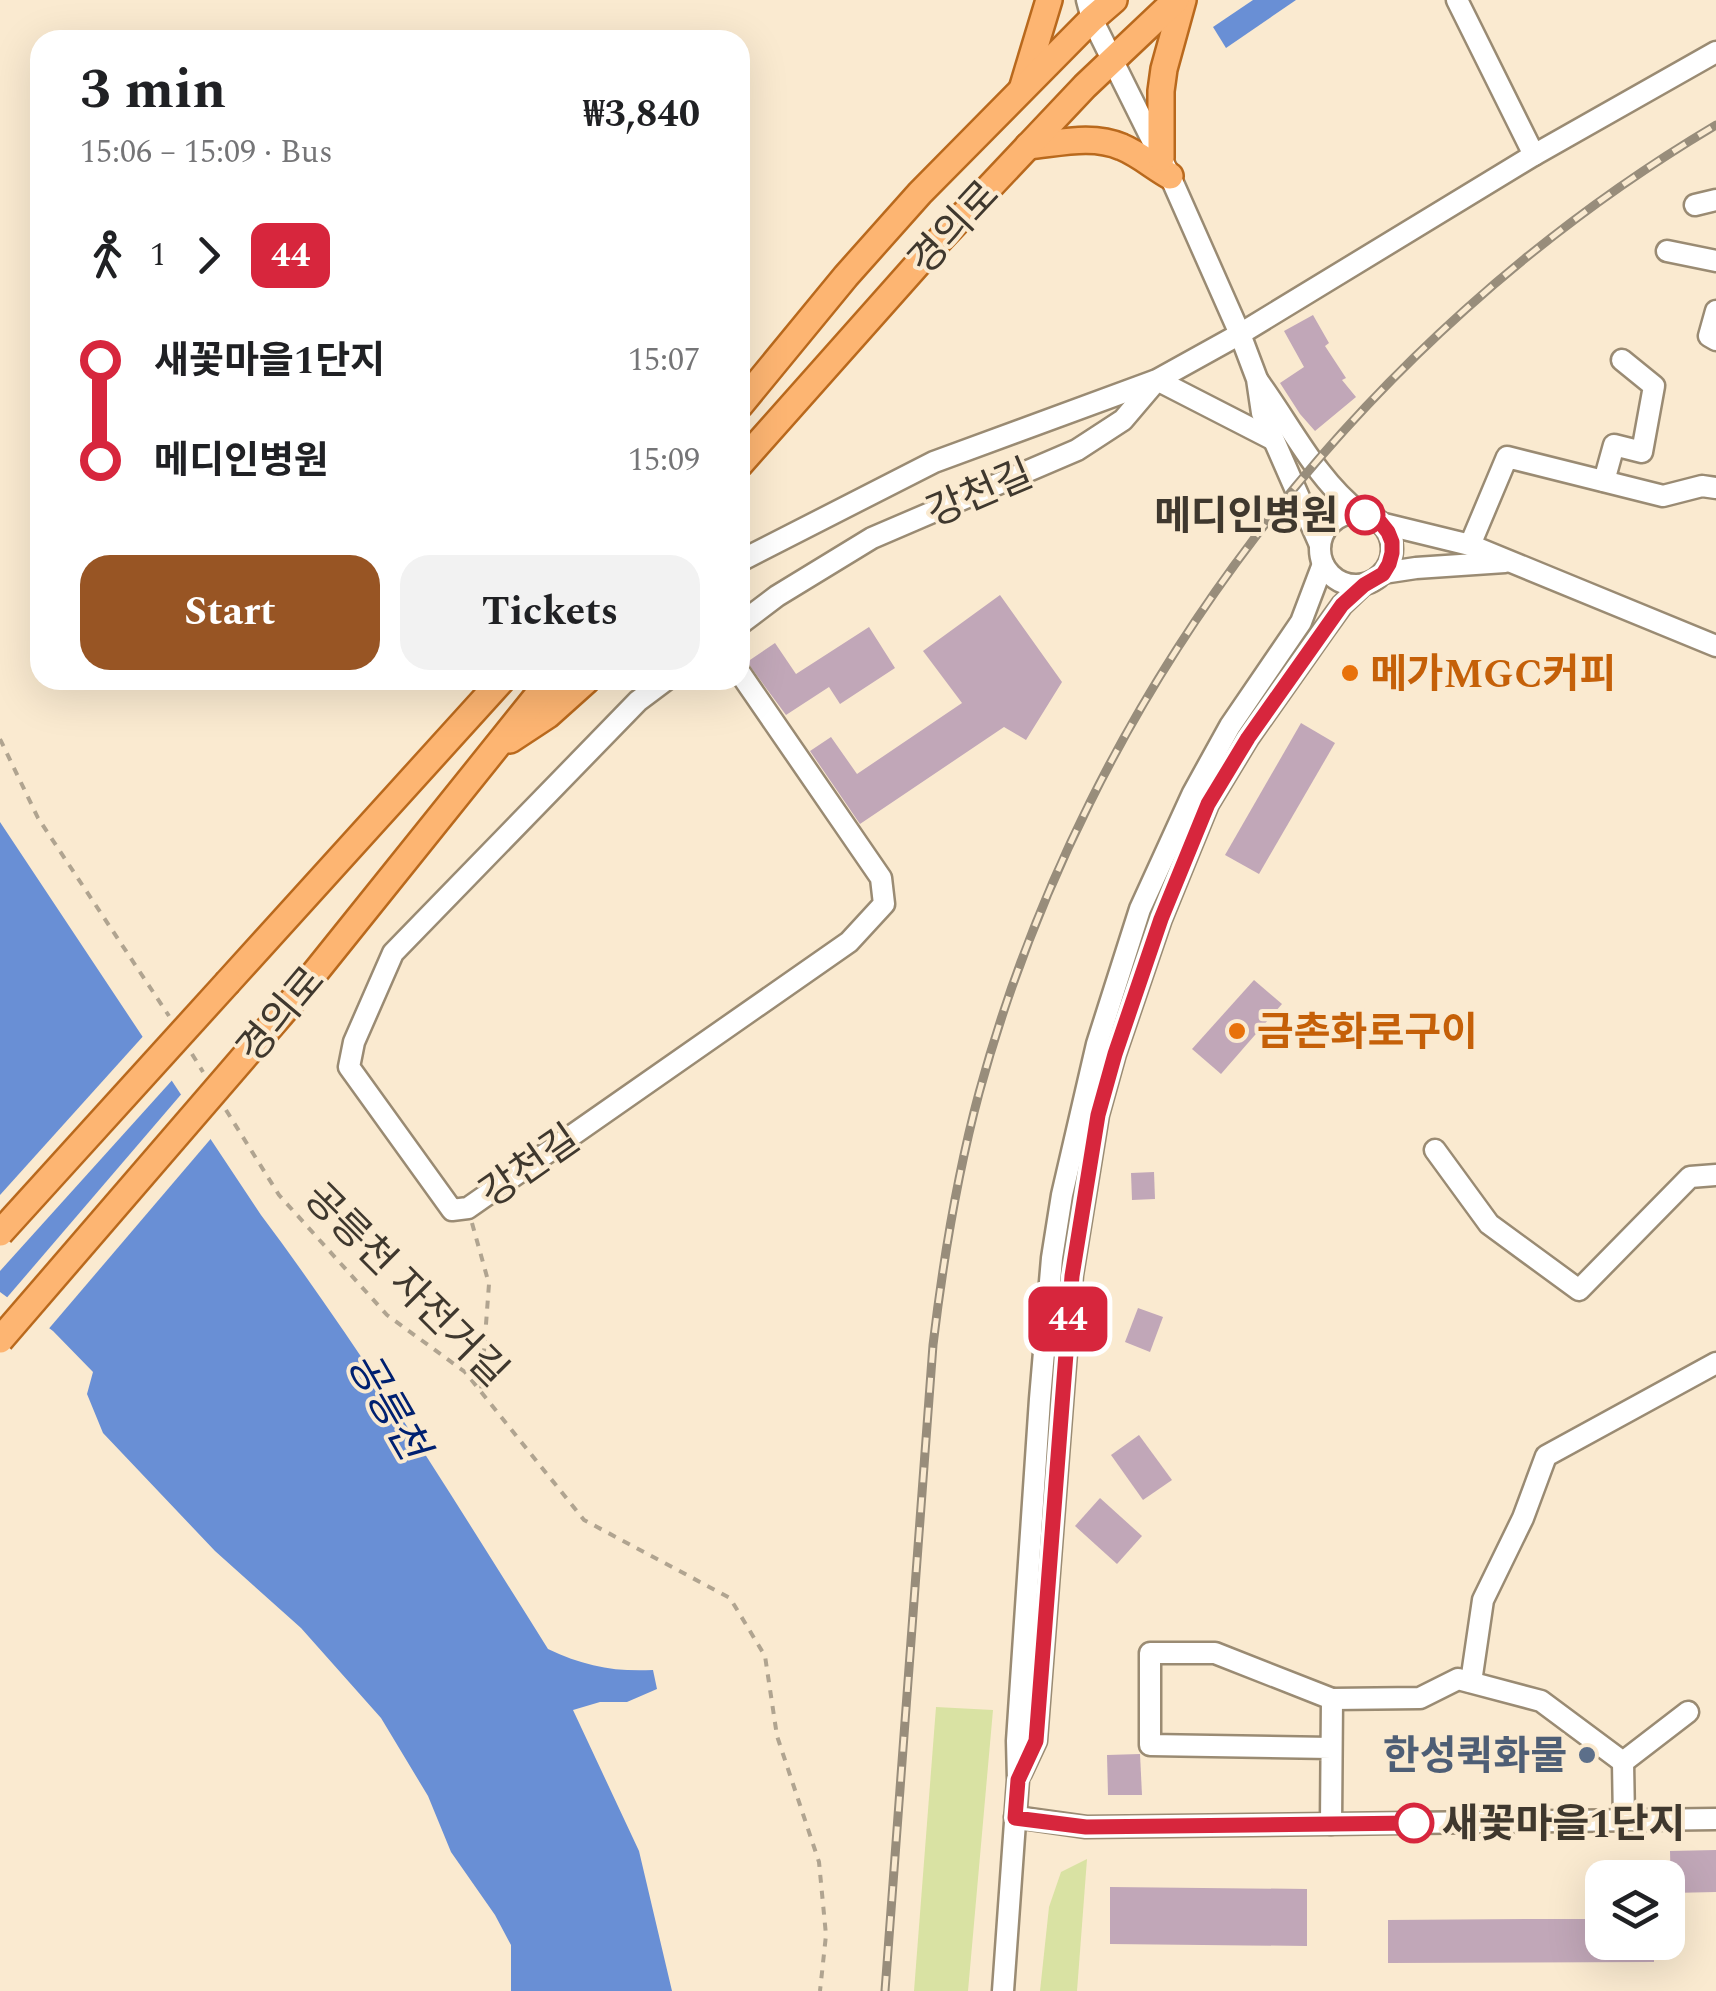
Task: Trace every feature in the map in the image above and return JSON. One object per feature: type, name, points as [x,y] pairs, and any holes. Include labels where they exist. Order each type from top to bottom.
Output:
[{"type":"main road","points":[[1022,89],[1050,0]]},
{"type":"main road","name":"경의로","points":[[750,393],[920,193],[1022,89],[1090,10],[1114,0]]},
{"type":"main road","name":"경의로","points":[[750,453],[932,248],[1085,86],[1176,0]]},
{"type":"main road","points":[[1028,146],[1103,141],[1165,167],[1161,91],[1183,0]]},
{"type":"main road","name":"경의로","points":[[0,1233],[493,690]]},
{"type":"main road","name":"경의로","points":[[0,1340],[289,1005],[542,690]]},
{"type":"main road","points":[[489,754],[548,715],[577,690]]},
{"type":"street","points":[[1457,0],[1534,155]]},
{"type":"street","points":[[1090,10],[1240,334],[1257,379],[1262,413],[1322,554],[1335,579],[1364,585]]},
{"type":"street","points":[[750,556],[934,462],[1156,380],[1240,334],[1534,155],[1716,52]]},
{"type":"street","points":[[1667,251],[1716,261]]},
{"type":"street","points":[[1716,311],[1709,336],[1716,340]]},
{"type":"street","points":[[1604,481],[1614,444],[1642,452],[1654,386],[1622,360]]},
{"type":"street","points":[[1257,379],[1324,480],[1360,513],[1380,522],[1470,545],[1716,646]]},
{"type":"street","points":[[1156,380],[1272,438]]},
{"type":"street","name":"강천길","points":[[750,616],[872,538],[1077,450],[1122,420],[1156,380]]},
{"type":"street","points":[[1470,545],[1507,457],[1662,496],[1702,486],[1716,488]]},
{"type":"street","points":[[1003,1991],[1038,1418],[1062,1195],[1080,1109],[1140,909],[1193,793],[1230,726],[1300,622],[1322,554],[1323,534],[1338,518],[1360,513]]},
{"type":"street","points":[[1380,522],[1392,542],[1389,564],[1383,574]]},
{"type":"street","points":[[1018,1780],[1036,1741],[1072,1276],[1098,1115],[1161,919],[1208,804],[1248,738],[1342,605],[1383,574],[1512,561]]},
{"type":"street","name":"강천길","points":[[653,690],[393,953],[354,1042],[349,1067],[452,1210],[468,1208],[849,942],[884,904],[880,878],[750,688]]},
{"type":"street","points":[[1435,1150],[1490,1224],[1579,1290],[1690,1176],[1716,1174]]},
{"type":"street","points":[[1472,1682],[1483,1600],[1523,1518],[1546,1456],[1716,1362]]},
{"type":"street","points":[[1331,1748],[1150,1746],[1150,1654],[1214,1654],[1332,1699],[1420,1698],[1458,1679],[1472,1682],[1541,1700],[1624,1762]]},
{"type":"street","points":[[1331,1824],[1332,1699]]},
{"type":"street","points":[[1624,1762],[1688,1712]]},
{"type":"street","points":[[1624,1762],[1624,1820]]},
{"type":"street","points":[[1015,1818],[1086,1827],[1716,1820]]},
{"type":"path","points":[[0,739],[38,818],[169,1017]]},
{"type":"path","points":[[189,1049],[209,1082]]},
{"type":"path","name":"공릉천 자전거길","points":[[219,1098],[279,1195],[387,1315],[465,1372],[584,1520],[730,1598],[765,1656],[777,1736],[819,1862],[826,1935],[820,1991]]},
{"type":"path","points":[[468,1208],[489,1284],[481,1391]]},
{"type":"green space","points":[[936,1707],[993,1710],[968,1991],[914,1991]]},
{"type":"green space","points":[[1087,1859],[1077,1991],[1040,1991],[1049,1907],[1061,1872]]},
{"type":"water","points":[[1253,0],[1296,0],[1226,48],[1213,27]]},
{"type":"water","name":"공릉천","points":[[0,822],[261,1215],[373,1375],[548,1649],[599,1667],[653,1670],[657,1689],[627,1702],[600,1702],[573,1710],[639,1851],[672,1991],[511,1991],[511,1945],[451,1852],[428,1796],[381,1718],[301,1628],[215,1551],[103,1433],[87,1394],[93,1372],[53,1331],[0,1292]]},
{"type":"pier","points":[[146,1033],[175,1077],[0,1271],[0,1195]]},
{"type":"pier","points":[[184,1091],[214,1135],[46,1332],[4,1301]]},
{"type":"building","points":[[1313,315],[1329,343],[1325,346],[1346,378],[1342,380],[1356,397],[1315,431],[1280,383],[1304,367],[1284,331]]},
{"type":"building","points":[[1000,595],[1062,682],[1026,740],[1004,727],[860,824],[810,751],[831,737],[857,774],[962,703],[923,651]]},
{"type":"building","points":[[869,627],[895,668],[840,704],[829,687],[786,715],[750,666],[750,660],[775,643],[796,674]]},
{"type":"building","points":[[1301,723],[1335,743],[1259,874],[1225,855]]},
{"type":"building","points":[[1254,980],[1282,1004],[1221,1074],[1192,1049]]},
{"type":"building","points":[[1154,1172],[1155,1199],[1132,1200],[1131,1173]]},
{"type":"building","points":[[1138,1308],[1163,1317],[1150,1352],[1125,1342]]},
{"type":"building","points":[[1139,1435],[1172,1480],[1143,1500],[1111,1455]]},
{"type":"building","points":[[1100,1498],[1142,1536],[1117,1564],[1075,1526]]},
{"type":"building","points":[[1140,1754],[1142,1795],[1108,1795],[1107,1755]]},
{"type":"building","points":[[1716,1850],[1716,1892],[1685,1893],[1685,1860],[1670,1860],[1670,1851]]},
{"type":"building","points":[[1110,1887],[1307,1889],[1307,1946],[1110,1944]]},
{"type":"building","points":[[1585,1919],[1585,1960],[1654,1962],[1388,1963],[1388,1920]]},
{"type":"railway","points":[[885,1991],[933,1345],[951,1218],[979,1093],[1027,945],[1090,802],[1166,666],[1254,538],[1355,419],[1466,309],[1586,211],[1716,125]]},
{"type":"bus line","name":"44","points":[[1365,515],[1380,522],[1388,532],[1392,542],[1389,564],[1383,574],[1342,605],[1248,738],[1208,804],[1161,919],[1098,1115],[1072,1276],[1036,1741],[1018,1780],[1015,1818],[1086,1827],[1414,1823]]},
{"type":"place","name":"메디인병원","points":[[1365,515]]},
{"type":"place","name":"메가MGC커피","points":[[1350,673]]},
{"type":"place","name":"금촌화로구이","points":[[1237,1031]]},
{"type":"place","name":"한성퀵화물","points":[[1587,1755]]},
{"type":"place","name":"새꽃마을1단지","points":[[1414,1823]]}]
